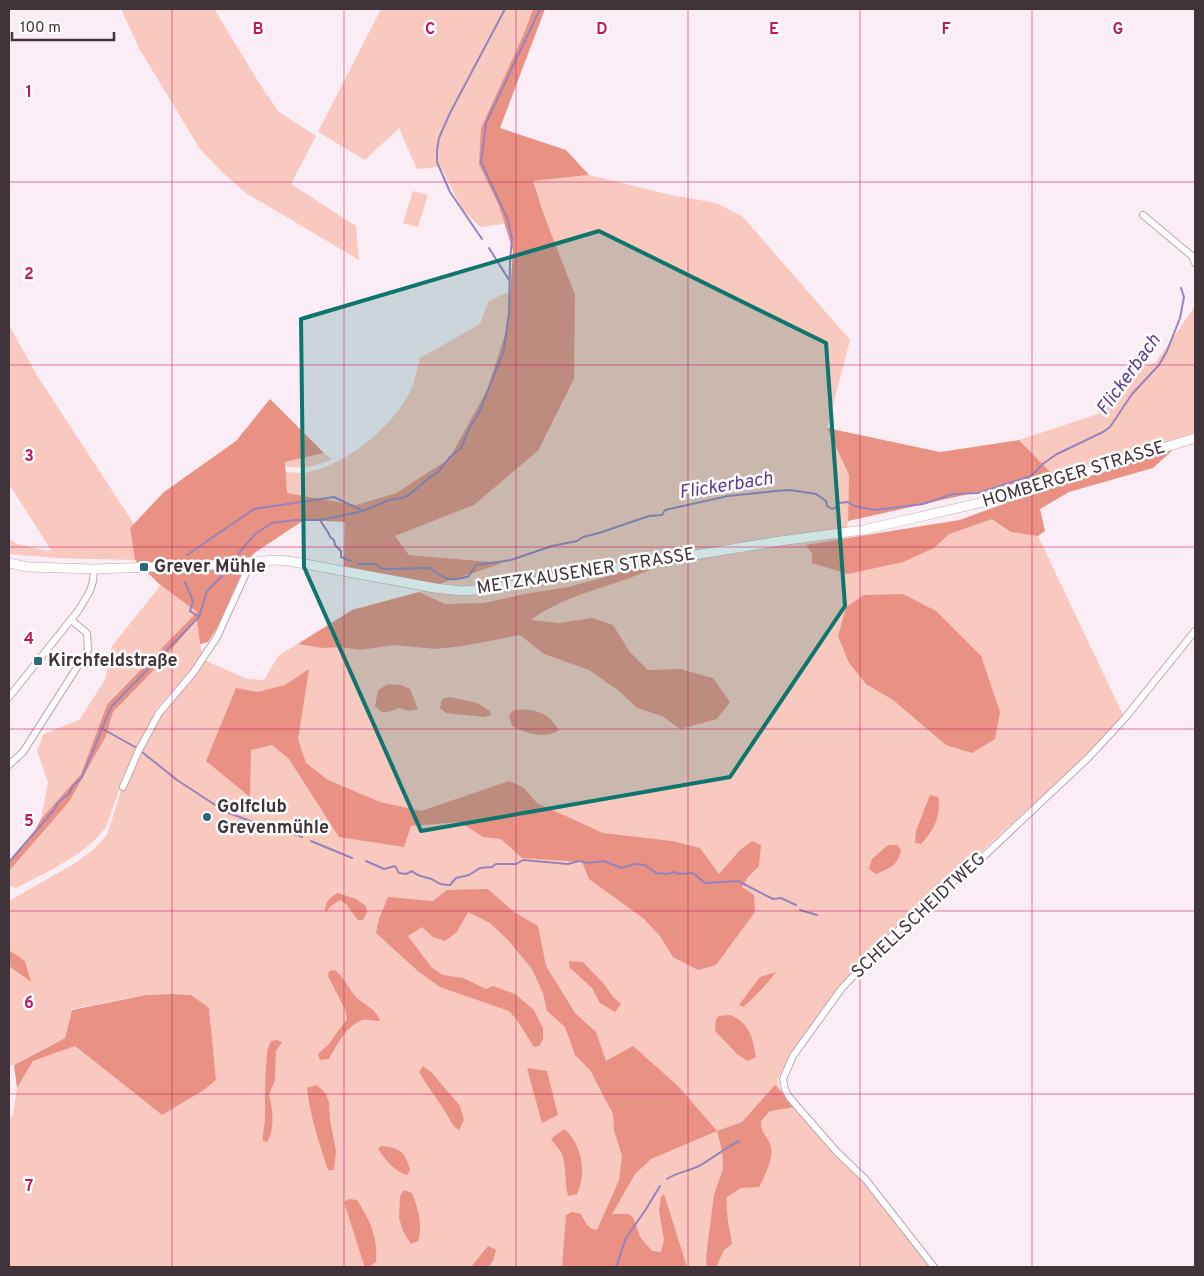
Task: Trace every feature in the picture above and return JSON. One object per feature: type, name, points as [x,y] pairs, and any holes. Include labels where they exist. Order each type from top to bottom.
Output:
[{"type":"main road","name":"HOMBERGER STRASSE","points":[[953,510],[1018,494],[1195,438]]},
{"type":"main road","name":"METZKAUSENER STRASSE","points":[[9,563],[28,567],[94,568],[289,561],[435,588],[462,591],[488,590],[780,540],[864,530],[953,510]]},
{"type":"street","points":[[1143,215],[1192,256],[1195,263]]},
{"type":"street","points":[[123,787],[134,760],[159,713],[193,674],[217,637],[251,562]]},
{"type":"street","points":[[9,697],[11,689],[71,620],[90,591],[94,568]]},
{"type":"street","points":[[9,765],[23,752],[88,650],[87,633],[71,620]]},
{"type":"street","name":"SCHELLSCHEIDTWEG","points":[[934,1267],[866,1180],[836,1151],[789,1097],[783,1082],[787,1068],[793,1056],[842,988],[923,907],[984,856],[1089,756],[1125,718],[1195,631]]},
{"type":"highlighted area","points":[[599,231],[826,343],[845,606],[730,777],[421,831],[304,567],[301,319]]},
{"type":"shaded area","points":[[121,9],[214,9],[279,112],[316,136],[291,184],[356,226],[359,260],[246,193],[200,149],[140,50]]},
{"type":"shaded area","points":[[381,9],[533,9],[481,128],[504,224],[480,227],[462,209],[441,167],[417,169],[399,128],[365,160],[318,132]]},
{"type":"shaded area","points":[[533,9],[545,9],[500,128],[566,150],[589,175],[533,181],[575,295],[574,379],[538,451],[474,505],[395,536],[409,555],[503,563],[437,585],[344,566],[345,522],[304,520],[253,554],[237,586],[231,605],[208,642],[200,644],[197,620],[152,672],[113,712],[106,736],[69,802],[9,871],[9,862],[31,838],[41,819],[81,774],[107,704],[197,612],[158,583],[135,560],[130,528],[164,492],[236,441],[270,399],[324,453],[285,462],[287,493],[356,505],[396,493],[449,459],[487,390],[508,324],[513,251],[499,206],[479,164],[481,128]]},
{"type":"shaded area","points":[[589,175],[671,195],[716,203],[743,217],[850,340],[827,428],[849,475],[846,538],[959,520],[1026,498],[1038,536],[1123,715],[1088,754],[866,957],[818,1016],[777,1080],[779,1087],[796,1110],[834,1154],[864,1184],[931,1267],[9,1267],[9,1119],[13,1115],[17,1088],[33,1061],[75,1046],[162,1115],[204,1090],[216,1080],[209,1009],[191,995],[145,995],[72,1009],[65,1038],[9,1067],[9,966],[30,981],[25,961],[9,950],[9,901],[72,865],[93,850],[107,835],[126,775],[144,735],[125,774],[106,827],[97,837],[77,855],[17,888],[9,886],[9,871],[69,802],[106,736],[113,712],[152,672],[198,620],[203,656],[155,711],[149,725],[156,712],[202,659],[247,679],[264,680],[278,656],[352,610],[419,592],[502,563],[409,555],[394,536],[474,505],[538,451],[574,379],[544,215],[533,181]]},
{"type":"shaded area","points":[[413,191],[428,195],[418,227],[403,223]]},
{"type":"shaded area","points":[[510,291],[508,322],[487,390],[449,459],[396,493],[356,505],[287,493],[285,472],[306,473],[324,468],[367,442],[380,431],[402,405],[412,388],[420,358],[480,324],[489,301]]},
{"type":"shaded area","points":[[1195,306],[1195,433],[1057,475],[1050,472],[1019,440],[1101,413],[1118,378],[1156,362]]},
{"type":"shaded area","points":[[9,325],[38,377],[134,524],[130,528],[135,560],[57,558],[9,554],[9,539],[17,544],[47,551],[51,550],[9,484]]},
{"type":"shaded area","points":[[827,428],[940,452],[1019,440],[1050,472],[1041,478],[848,521],[849,475]]},
{"type":"shaded area","points":[[1175,448],[1153,468],[1069,492],[1040,509],[1045,531],[1038,536],[1011,532],[992,519],[949,534],[934,548],[903,562],[848,574],[812,563],[812,554],[806,545],[960,520],[1062,482]]},
{"type":"shaded area","points":[[324,453],[332,459],[309,467],[285,466],[285,462]]},
{"type":"shaded area","points":[[631,570],[650,570],[574,597],[531,620],[559,623],[592,618],[613,625],[629,651],[648,670],[680,669],[713,678],[730,702],[717,719],[680,729],[662,716],[637,708],[619,691],[589,670],[544,654],[520,635],[436,649],[394,645],[360,650],[340,647],[323,648],[298,644],[352,610],[419,592],[445,604],[484,603],[568,587]]},
{"type":"shaded area","points":[[161,585],[197,612],[107,703],[81,774],[41,819],[48,782],[37,751],[44,734],[79,720],[105,680],[112,646]]},
{"type":"shaded area","points":[[903,594],[936,611],[981,656],[1000,712],[995,739],[972,753],[946,745],[893,700],[866,684],[849,663],[838,636],[846,607],[864,595]]},
{"type":"shaded area","points":[[309,669],[298,739],[306,763],[328,780],[380,802],[421,811],[509,781],[523,787],[537,803],[603,833],[672,841],[700,848],[719,874],[740,850],[752,841],[761,845],[759,866],[748,877],[742,887],[754,895],[755,912],[716,965],[698,970],[673,957],[660,936],[643,918],[589,879],[582,862],[522,858],[501,839],[483,837],[460,822],[411,826],[404,847],[339,837],[289,759],[272,745],[251,750],[250,797],[206,761],[236,688],[258,692],[285,685]]},
{"type":"shaded area","points":[[388,684],[401,685],[410,689],[418,709],[409,711],[399,708],[388,712],[381,712],[375,706],[378,690]]},
{"type":"shaded area","points":[[450,697],[477,703],[490,711],[491,715],[484,717],[446,713],[440,708],[442,699]]},
{"type":"shaded area","points":[[514,710],[540,712],[550,719],[559,730],[548,735],[542,735],[517,729],[512,726],[509,715]]},
{"type":"shaded area","points":[[930,795],[938,797],[938,817],[933,829],[921,844],[915,843],[916,831]]},
{"type":"shaded area","points":[[888,845],[897,845],[901,850],[898,860],[892,866],[876,874],[869,869],[872,859]]},
{"type":"shaded area","points":[[488,889],[514,912],[538,926],[546,966],[575,1013],[596,1032],[606,1061],[633,1046],[678,1086],[717,1131],[651,1159],[635,1174],[612,1214],[629,1214],[634,1219],[640,1237],[652,1251],[661,1252],[664,1240],[659,1210],[661,1197],[664,1194],[687,1267],[562,1267],[566,1215],[572,1212],[581,1214],[589,1227],[597,1230],[619,1180],[622,1156],[614,1130],[613,1114],[590,1070],[575,1055],[565,1027],[547,1011],[543,993],[532,969],[509,941],[490,923],[468,912],[457,932],[445,941],[433,937],[422,927],[408,936],[432,968],[443,975],[463,978],[486,989],[493,986],[515,994],[534,1010],[543,1028],[543,1039],[539,1046],[534,1047],[509,1011],[440,987],[419,972],[376,933],[379,919],[388,897],[433,901],[447,890]]},
{"type":"shaded area","points":[[338,893],[356,899],[366,906],[367,912],[363,920],[358,920],[346,904],[340,900],[326,912],[325,909],[328,901]]},
{"type":"shaded area","points":[[9,950],[25,961],[31,982],[9,966]]},
{"type":"shaded area","points":[[569,961],[583,962],[605,985],[613,997],[621,1004],[615,1012],[600,1003],[592,988],[569,967]]},
{"type":"shaded area","points":[[335,970],[355,996],[376,1013],[380,1021],[365,1020],[355,1024],[342,1037],[329,1059],[320,1060],[318,1054],[328,1045],[347,1019],[345,1009],[328,976],[329,971]]},
{"type":"shaded area","points":[[776,972],[748,1003],[743,1007],[739,1005],[760,977]]},
{"type":"shaded area","points":[[146,995],[191,995],[209,1008],[216,1080],[204,1090],[162,1115],[75,1046],[33,1061],[17,1088],[14,1065],[65,1038],[72,1010]]},
{"type":"shaded area","points":[[730,1015],[742,1022],[749,1032],[756,1057],[748,1061],[737,1054],[715,1031],[716,1019],[719,1016]]},
{"type":"shaded area","points":[[277,1040],[282,1042],[276,1051],[275,1080],[269,1095],[272,1106],[272,1119],[270,1137],[267,1142],[263,1141],[263,1138],[267,1054],[271,1041]]},
{"type":"shaded area","points":[[423,1066],[432,1073],[460,1106],[464,1120],[459,1130],[452,1124],[419,1072]]},
{"type":"shaded area","points":[[527,1068],[547,1071],[558,1115],[542,1123]]},
{"type":"shaded area","points":[[317,1085],[326,1094],[329,1103],[336,1151],[334,1170],[328,1170],[310,1108],[307,1088]]},
{"type":"shaded area","points":[[775,1085],[795,1107],[770,1111],[761,1121],[762,1130],[769,1141],[772,1152],[768,1168],[759,1187],[741,1188],[727,1197],[727,1215],[732,1244],[724,1250],[716,1267],[707,1267],[706,1257],[714,1195],[723,1169],[722,1150],[717,1131],[742,1122]]},
{"type":"shaded area","points":[[564,1129],[579,1150],[582,1168],[582,1177],[577,1194],[568,1196],[563,1157],[551,1139]]},
{"type":"shaded area","points":[[382,1146],[397,1149],[404,1155],[410,1170],[407,1175],[398,1171],[387,1161],[378,1148]]},
{"type":"shaded area","points":[[404,1190],[412,1193],[419,1217],[418,1241],[411,1244],[403,1231],[399,1218],[400,1196]]},
{"type":"shaded area","points":[[349,1199],[357,1200],[372,1229],[376,1245],[376,1262],[369,1267],[364,1265],[344,1202]]},
{"type":"shaded area","points":[[488,1246],[496,1250],[493,1261],[488,1267],[471,1267]]},
{"type":"waterway","points":[[482,239],[450,192],[437,162],[437,150],[439,138],[450,113],[505,9]]},
{"type":"waterway","points":[[238,554],[255,534],[272,523],[320,520],[340,516],[363,511],[389,500],[409,495],[439,471],[449,458],[461,448],[470,427],[479,413],[504,350],[509,313],[512,239],[508,220],[481,162],[486,123],[540,9]]},
{"type":"waterway","points":[[489,248],[509,280]]},
{"type":"waterway","name":"Flickerbach","points":[[358,564],[375,564],[383,569],[430,568],[448,579],[457,579],[469,576],[476,565],[511,560],[552,546],[577,541],[583,537],[649,516],[662,515],[665,510],[728,496],[790,490],[816,494],[826,501],[827,506],[832,509],[839,503],[848,502],[854,506],[875,510],[923,504],[953,494],[978,493],[1031,476],[1044,463],[1057,454],[1110,427],[1132,394],[1159,365],[1167,351],[1180,318],[1184,297],[1181,288]]},
{"type":"waterway","points":[[187,555],[254,509],[334,497],[363,511]]},
{"type":"waterway","name":"Flickerbach","points":[[320,520],[330,537],[334,540],[335,545],[341,551],[341,557],[351,561]]},
{"type":"waterway","points":[[9,862],[54,810],[58,802],[69,794],[72,787],[82,777],[111,707],[199,617],[207,591],[223,575]]},
{"type":"waterway","points":[[185,582],[193,601],[190,611],[199,617]]},
{"type":"waterway","points":[[101,728],[135,747]]},
{"type":"waterway","points":[[142,752],[177,780],[226,812],[302,837]]},
{"type":"waterway","points":[[311,841],[352,858]]},
{"type":"waterway","points":[[366,861],[384,869],[395,866],[399,873],[406,874],[412,871],[441,884],[450,885],[456,878],[469,875],[480,868],[492,867],[496,864],[516,864],[523,860],[568,864],[579,861],[588,863],[604,861],[621,868],[635,864],[645,865],[656,873],[693,873],[705,883],[738,881],[773,899],[781,898],[796,905]]},
{"type":"waterway","points":[[800,910],[817,915]]},
{"type":"waterway","points":[[667,1179],[699,1166],[739,1141]]},
{"type":"waterway","points":[[616,1267],[626,1238],[660,1186]]},
{"type":"place","name":"Grever Mühle","points":[[144,567]]},
{"type":"place","name":"Kirchfeldstraße","points":[[38,661]]},
{"type":"place","name":"Golfclub Grevenmühle","points":[[207,817]]}]
